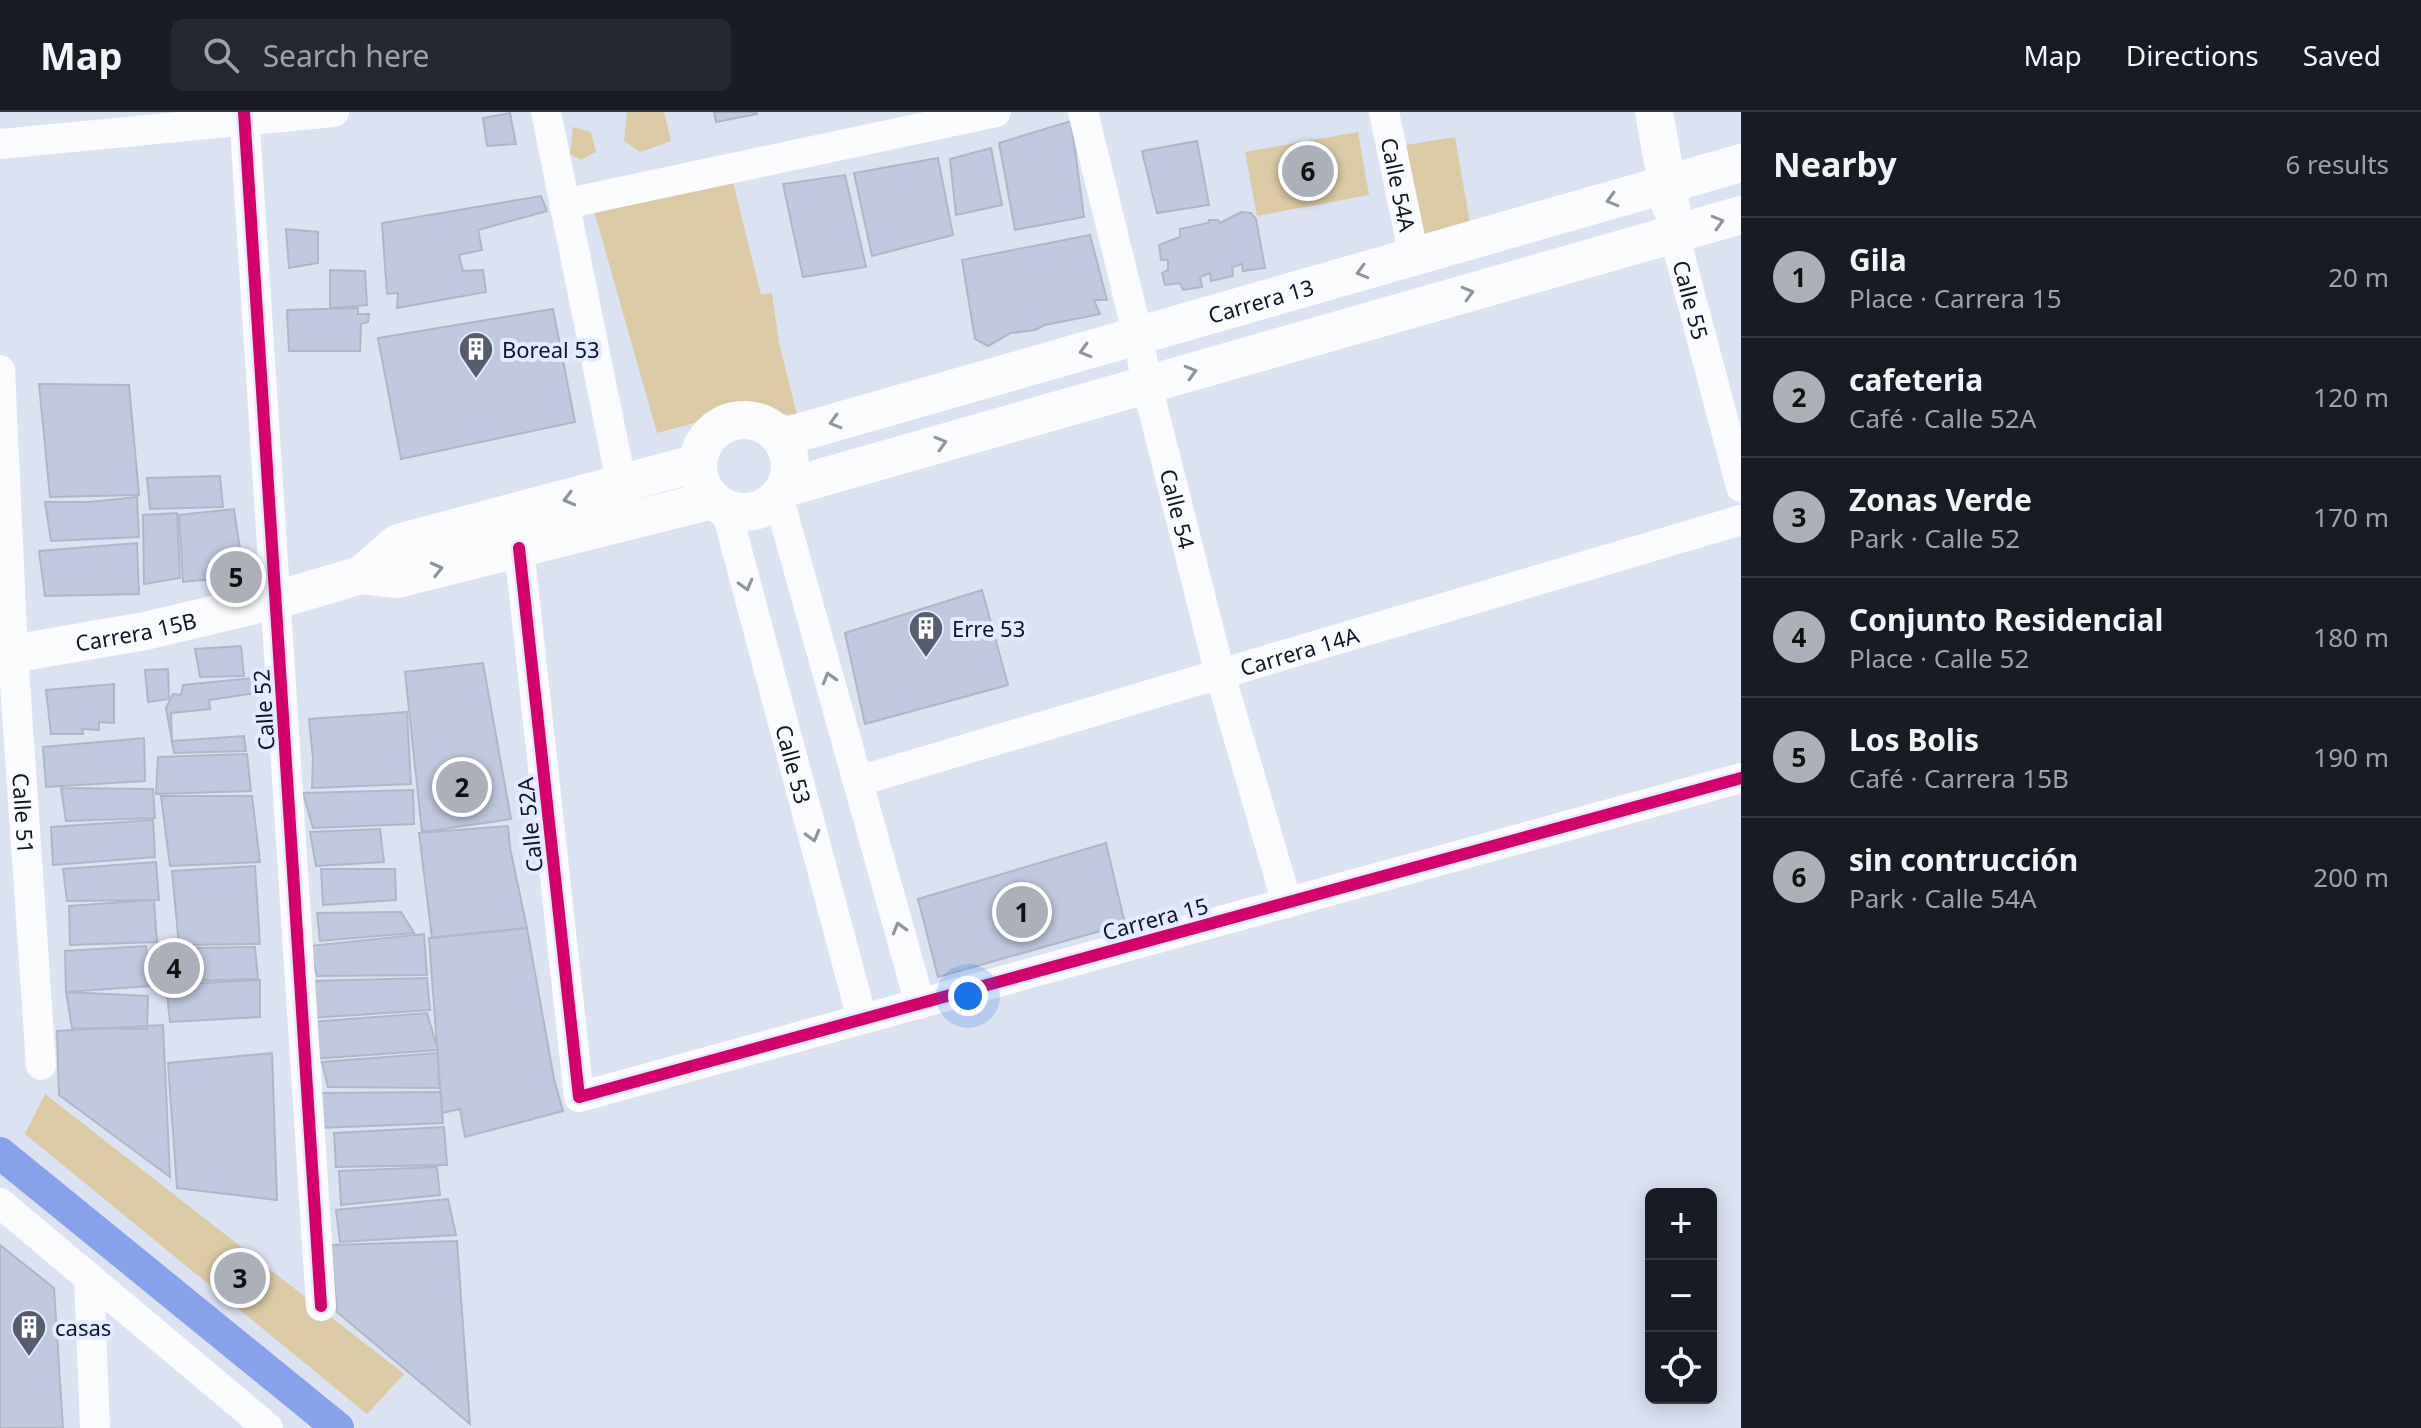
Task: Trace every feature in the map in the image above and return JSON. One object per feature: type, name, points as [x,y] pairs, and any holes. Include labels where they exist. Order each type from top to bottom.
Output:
[{"type":"street","points":[[0,144],[244,116],[334,112]]},
{"type":"street","points":[[546,112],[629,522]]},
{"type":"street","points":[[564,204],[996,112]]},
{"type":"street","name":"Calle 54","points":[[1083,112],[1138,336],[1147,385],[1220,674],[1287,903]]},
{"type":"street","name":"Calle 54A","points":[[1384,112],[1414,257]]},
{"type":"street","name":"Calle 55","points":[[1654,112],[1674,234],[1741,487]]},
{"type":"street","name":"Calle 52","points":[[244,116],[321,1306]]},
{"type":"street","name":"Carrera 13","points":[[780,438],[1741,163]]},
{"type":"street","points":[[781,492],[1741,215]]},
{"type":"street","name":"Calle 51","points":[[0,370],[7,655],[41,1065]]},
{"type":"street","points":[[754,421],[768,427],[780,438],[788,454],[790,471],[781,492],[769,505],[755,511],[740,512],[719,504],[703,489],[698,476],[702,447],[710,434],[723,425],[754,421]]},
{"type":"street","name":"Carrera 15B","points":[[361,575],[398,543],[698,463]]},
{"type":"street","points":[[781,492],[920,1004]]},
{"type":"street","name":"Carrera 15B","points":[[7,655],[145,631],[276,600],[361,575],[397,579],[629,522],[719,504]]},
{"type":"street","name":"Calle 53","points":[[719,504],[862,1019]]},
{"type":"street","name":"Carrera 14A","points":[[858,781],[1741,520]]},
{"type":"street","name":"Calle 52A","points":[[519,548],[579,1097]]},
{"type":"street","name":"Carrera 15","points":[[579,1097],[1741,778]]},
{"type":"street","points":[[0,1203],[268,1428]]},
{"type":"street","points":[[89,1277],[95,1428]]},
{"type":"shaded area","points":[[627,112],[664,112],[671,141],[640,152],[624,141]]},
{"type":"shaded area","points":[[573,127],[591,132],[596,152],[581,160],[570,154]]},
{"type":"shaded area","points":[[1358,132],[1369,195],[1257,216],[1245,152]]},
{"type":"shaded area","points":[[1455,137],[1470,223],[1417,240],[1400,146]]},
{"type":"shaded area","points":[[729,166],[761,295],[772,293],[779,343],[797,415],[739,411],[657,433],[591,200]]},
{"type":"shaded area","points":[[45,1094],[404,1374],[367,1414],[25,1134]]},
{"type":"building","points":[[714,112],[756,112],[757,114],[716,122]]},
{"type":"building","points":[[510,113],[516,144],[487,146],[483,118]]},
{"type":"building","points":[[1071,121],[1084,217],[1015,230],[999,143]]},
{"type":"building","points":[[1197,141],[1209,205],[1157,213],[1142,151]]},
{"type":"building","points":[[991,148],[1002,205],[956,215],[950,159]]},
{"type":"building","points":[[938,158],[953,235],[872,256],[854,173]]},
{"type":"building","points":[[845,175],[866,267],[803,277],[783,184]]},
{"type":"building","points":[[541,196],[547,211],[478,230],[482,250],[459,255],[463,271],[483,270],[486,292],[397,308],[398,293],[387,294],[382,223]]},
{"type":"building","points":[[1241,212],[1251,213],[1256,219],[1265,268],[1243,271],[1242,264],[1232,267],[1233,276],[1211,281],[1210,273],[1200,277],[1202,287],[1183,290],[1180,283],[1165,285],[1162,273],[1168,270],[1168,260],[1161,260],[1159,245],[1180,237],[1180,229],[1208,223],[1209,220],[1220,223]]},
{"type":"building","points":[[286,229],[318,232],[318,263],[289,268]]},
{"type":"building","points":[[1090,235],[1107,300],[1094,300],[1100,314],[1011,333],[988,346],[975,339],[962,260]]},
{"type":"building","points":[[330,270],[365,271],[367,305],[330,308]]},
{"type":"building","points":[[358,308],[358,314],[369,314],[368,322],[361,324],[360,351],[289,351],[287,310]]},
{"type":"building","name":"Boreal 53","points":[[553,309],[575,422],[401,459],[378,338]]},
{"type":"building","points":[[39,384],[129,385],[139,495],[50,497]]},
{"type":"building","points":[[220,476],[223,507],[150,509],[147,478]]},
{"type":"building","points":[[137,497],[139,537],[51,541],[45,502]]},
{"type":"building","points":[[234,509],[244,576],[183,582],[179,515]]},
{"type":"building","points":[[177,513],[180,578],[144,584],[143,515]]},
{"type":"building","points":[[137,543],[139,594],[45,596],[39,551]]},
{"type":"building","name":"Erre 53","points":[[982,590],[1008,685],[865,724],[845,633]]},
{"type":"building","points":[[241,646],[244,676],[200,677],[195,649]]},
{"type":"building","points":[[483,663],[511,819],[422,832],[405,672]]},
{"type":"building","points":[[168,669],[169,699],[148,702],[145,670]]},
{"type":"building","points":[[253,678],[256,693],[209,700],[210,709],[171,713],[172,741],[244,736],[246,751],[174,753],[166,708],[173,694],[181,695],[183,685]]},
{"type":"building","points":[[114,684],[114,723],[99,722],[99,730],[82,729],[83,734],[51,734],[46,690]]},
{"type":"building","points":[[407,712],[411,784],[312,788],[309,719]]},
{"type":"building","points":[[144,738],[145,781],[46,787],[43,747]]},
{"type":"building","points":[[247,754],[251,791],[156,794],[158,757]]},
{"type":"building","points":[[61,788],[153,789],[155,818],[66,821]]},
{"type":"building","points":[[413,790],[414,824],[313,828],[303,793]]},
{"type":"building","points":[[161,796],[252,796],[260,862],[170,866]]},
{"type":"building","points":[[153,820],[155,857],[53,865],[51,827]]},
{"type":"building","points":[[508,826],[527,928],[432,938],[419,833]]},
{"type":"building","points":[[380,829],[384,862],[316,866],[310,832]]},
{"type":"building","points":[[1106,843],[1125,924],[938,977],[918,899]]},
{"type":"building","points":[[156,862],[159,900],[67,901],[63,869]]},
{"type":"building","points":[[255,866],[260,944],[179,945],[172,871]]},
{"type":"building","points":[[321,869],[395,869],[396,900],[323,905]]},
{"type":"building","points":[[154,900],[157,942],[70,945],[69,906]]},
{"type":"building","points":[[401,912],[414,933],[320,941],[317,913]]},
{"type":"building","points":[[527,928],[554,1079],[563,1111],[465,1137],[460,1109],[442,1113],[429,938]]},
{"type":"building","points":[[424,934],[427,975],[317,976],[309,946]]},
{"type":"building","points":[[146,946],[150,986],[66,992],[65,951]]},
{"type":"building","points":[[255,947],[258,979],[190,981],[187,948]]},
{"type":"building","points":[[427,978],[430,1010],[311,1018],[312,981]]},
{"type":"building","points":[[260,980],[260,1017],[170,1022],[166,985]]},
{"type":"building","points":[[66,992],[148,996],[147,1029],[72,1028]]},
{"type":"building","points":[[427,1013],[438,1050],[313,1059],[311,1022]]},
{"type":"building","points":[[163,1025],[170,1177],[59,1095],[57,1031]]},
{"type":"building","points":[[272,1053],[277,1200],[177,1188],[168,1063]]},
{"type":"building","points":[[438,1053],[439,1088],[328,1087],[322,1062]]},
{"type":"building","points":[[441,1092],[443,1123],[319,1128],[319,1093]]},
{"type":"building","points":[[444,1127],[447,1165],[336,1167],[334,1133]]},
{"type":"building","points":[[437,1167],[440,1195],[341,1205],[339,1171]]},
{"type":"building","points":[[448,1199],[456,1235],[340,1242],[336,1210]]},
{"type":"building","points":[[457,1241],[470,1424],[337,1312],[331,1245]]},
{"type":"building","name":"casas","points":[[0,1245],[54,1288],[63,1428],[0,1428]]},
{"type":"waterway","points":[[0,1153],[338,1428]]},
{"type":"cycle path","points":[[244,112],[321,1306]]},
{"type":"cycle path","points":[[519,548],[579,1097],[1741,778]]},
{"type":"place","name":"sin contrucción","points":[[1308,171]]},
{"type":"place","name":"Boreal 53","points":[[476,380]]},
{"type":"place","name":"Los Bolis","points":[[236,577]]},
{"type":"place","name":"Erre 53","points":[[926,659]]},
{"type":"place","name":"cafeteria","points":[[462,787]]},
{"type":"place","name":"Gila","points":[[1022,912]]},
{"type":"place","name":"Conjunto Residencial","points":[[174,968]]},
{"type":"place","name":"Zonas Verde","points":[[240,1278]]},
{"type":"place","name":"casas","points":[[29,1358]]}]
